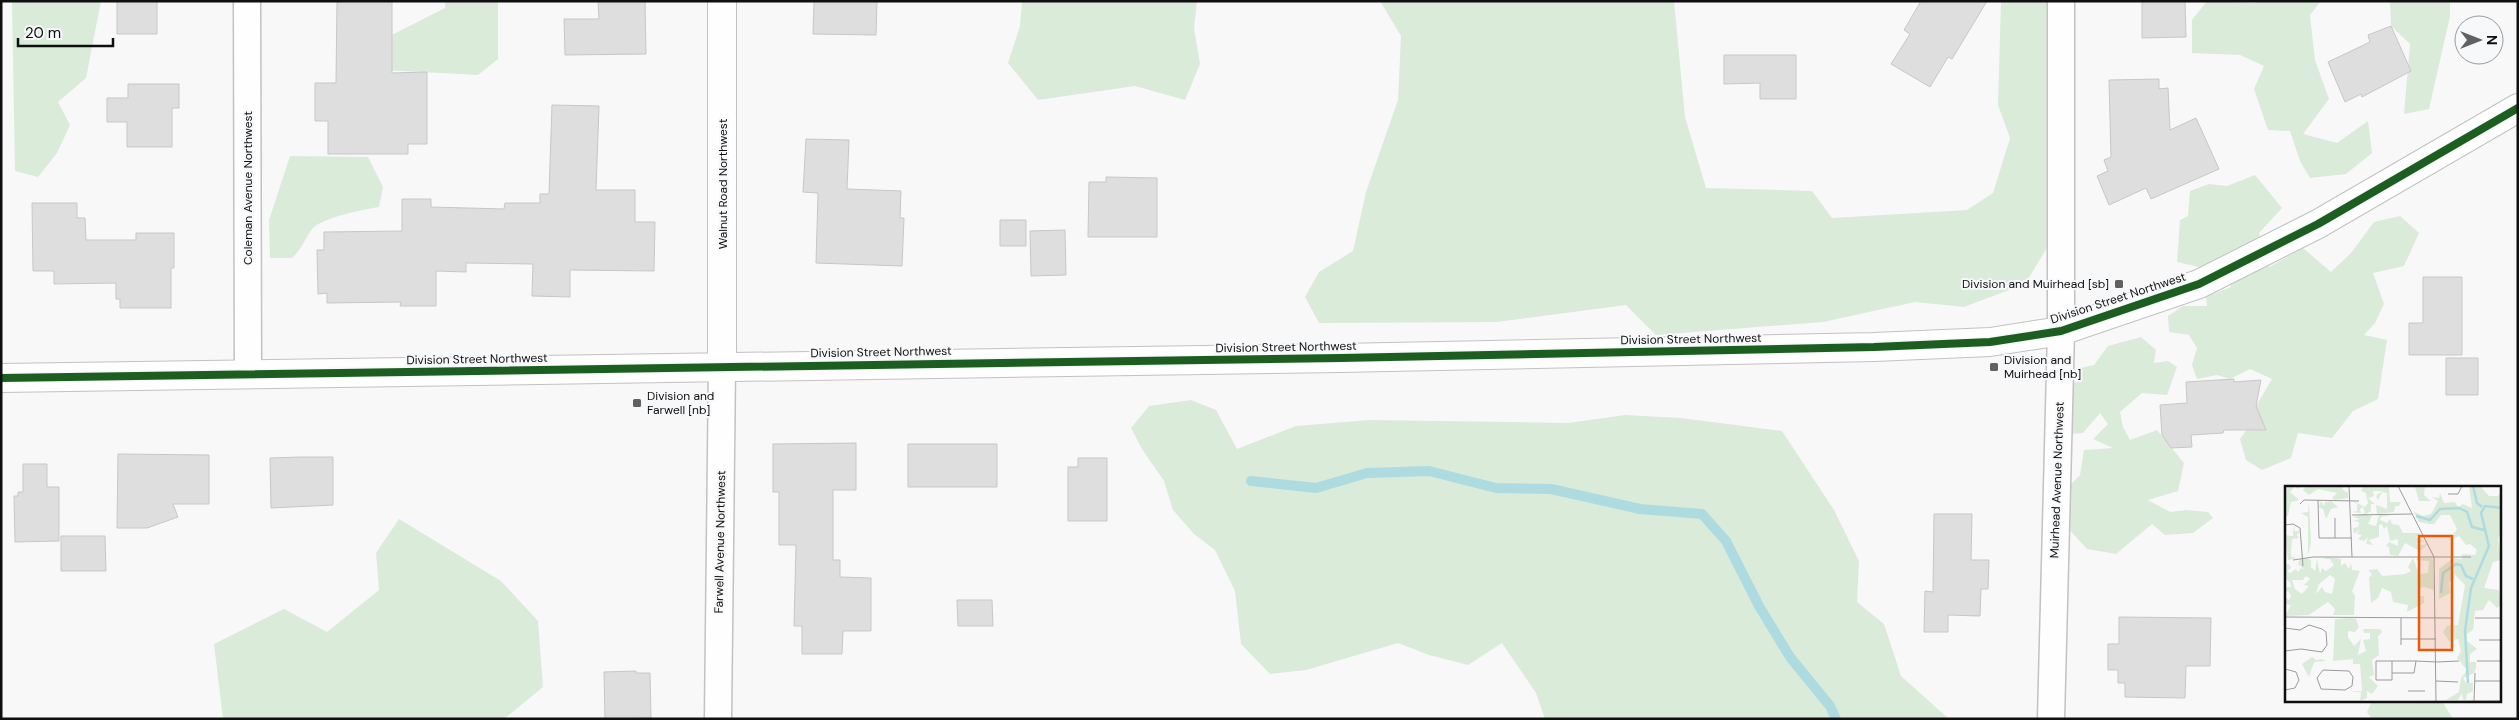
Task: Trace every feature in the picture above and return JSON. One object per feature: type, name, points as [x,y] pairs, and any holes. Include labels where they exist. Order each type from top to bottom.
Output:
[{"type":"street","name":"Coleman Avenue Northwest","points":[[247,1],[248,374]]},
{"type":"street","name":"Walnut Road Northwest","points":[[722,1],[722,366]]},
{"type":"street","name":"Muirhead Avenue Northwest","points":[[2051,719],[2061,331],[2061,1]]},
{"type":"street","name":"Division Street Northwest","points":[[1,378],[1350,358],[1874,347],[1990,342],[2061,331],[2199,284],[2318,224],[2518,108]]},
{"type":"street","name":"Farwell Avenue Northwest","points":[[718,719],[722,366]]},
{"type":"green space","points":[[12,1],[101,1],[86,78],[58,102],[70,125],[57,153],[38,177],[15,171]]},
{"type":"green space","points":[[445,1],[498,1],[498,59],[478,75],[384,70],[378,42],[445,8]]},
{"type":"green space","points":[[1022,1],[1197,1],[1194,28],[1200,64],[1185,100],[1135,86],[1038,100],[1008,63],[1020,26]]},
{"type":"green space","points":[[1380,1],[1674,1],[1685,117],[1706,188],[1812,191],[1832,218],[1967,210],[1993,193],[2010,138],[1998,105],[2001,1],[2049,1],[2053,238],[2025,284],[1964,307],[1915,302],[1823,322],[1656,335],[1626,305],[1497,322],[1319,323],[1305,297],[1319,272],[1353,251],[1366,192],[1398,100],[1401,36]]},
{"type":"green space","points":[[2207,1],[2256,3],[2256,1],[2321,1],[2310,15],[2315,60],[2329,99],[2303,134],[2337,143],[2368,121],[2372,153],[2346,174],[2310,178],[2300,161],[2290,131],[2268,130],[2254,89],[2264,66],[2240,55],[2192,53],[2192,20]]},
{"type":"green space","points":[[2390,1],[2450,1],[2450,16],[2429,109],[2404,114],[2410,44],[2391,26]]},
{"type":"green space","points":[[290,156],[368,157],[383,187],[379,207],[325,221],[312,229],[292,258],[270,258],[269,220]]},
{"type":"green space","points":[[2255,175],[2282,208],[2259,233],[2269,267],[2303,248],[2331,272],[2351,253],[2374,222],[2400,216],[2419,233],[2404,266],[2373,273],[2384,304],[2375,323],[2364,335],[2387,340],[2378,399],[2353,411],[2332,438],[2298,433],[2291,458],[2262,470],[2246,460],[2240,439],[2252,423],[2256,406],[2272,379],[2250,369],[2230,379],[2217,375],[2197,379],[2192,365],[2197,348],[2189,335],[2169,332],[2168,316],[2183,306],[2207,306],[2206,297],[2231,287],[2230,266],[2208,269],[2177,262],[2180,220],[2188,216],[2190,191],[2209,184],[2227,186]]},
{"type":"green space","points":[[2141,337],[2156,350],[2154,363],[2168,361],[2177,367],[2167,395],[2142,393],[2120,412],[2123,427],[2130,440],[2157,430],[2184,463],[2178,491],[2148,500],[2170,512],[2186,510],[2208,512],[2213,518],[2193,533],[2165,535],[2152,524],[2116,554],[2087,549],[2067,527],[2066,489],[2080,475],[2084,450],[2113,448],[2093,439],[2108,424],[2100,413],[2083,433],[2069,434],[2067,384],[2078,382],[2080,368],[2094,365],[2108,346]]},
{"type":"green space","points":[[1191,400],[1216,410],[1237,449],[1296,426],[1369,420],[1568,423],[1625,415],[1681,418],[1782,431],[1834,510],[1859,561],[1857,602],[1884,624],[1901,676],[1949,719],[1545,719],[1536,693],[1502,643],[1468,665],[1429,655],[1398,643],[1306,670],[1270,674],[1241,644],[1235,591],[1215,550],[1194,534],[1173,510],[1164,481],[1142,449],[1131,428],[1149,406]]},
{"type":"green space","points":[[399,519],[501,581],[538,621],[543,687],[504,719],[223,719],[214,644],[284,609],[327,632],[379,590],[376,553]]},
{"type":"green space","points":[[2372,702],[2443,702],[2453,719],[2372,719],[2367,712]]},
{"type":"building","points":[[117,1],[157,1],[157,34],[117,34]]},
{"type":"building","points":[[337,1],[392,1],[392,73],[427,72],[427,144],[408,144],[408,154],[328,154],[328,121],[315,121],[315,83],[336,83]]},
{"type":"building","points":[[598,1],[645,1],[646,54],[565,55],[564,19],[599,19]]},
{"type":"building","points":[[814,1],[877,1],[876,35],[813,34]]},
{"type":"building","points":[[1921,1],[1987,1],[1952,59],[1948,57],[1930,87],[1891,64],[1910,34],[1904,30]]},
{"type":"building","points":[[2142,1],[2185,1],[2186,37],[2142,38]]},
{"type":"building","points":[[2391,26],[2411,71],[2362,97],[2361,94],[2345,102],[2328,62],[2370,42],[2368,35]]},
{"type":"building","points":[[1724,55],[1796,55],[1796,99],[1760,99],[1760,83],[1724,84]]},
{"type":"building","points":[[2159,79],[2159,89],[2168,88],[2170,130],[2196,118],[2219,169],[2151,199],[2146,188],[2109,205],[2097,176],[2108,171],[2104,160],[2111,157],[2109,80]]},
{"type":"building","points":[[128,84],[179,84],[179,108],[172,108],[172,147],[127,147],[127,122],[107,122],[107,98],[128,98]]},
{"type":"building","points":[[552,105],[599,106],[596,190],[635,190],[635,222],[655,222],[654,271],[570,270],[570,297],[532,296],[533,264],[466,263],[466,272],[436,271],[436,306],[400,306],[401,302],[327,303],[327,293],[318,294],[317,250],[324,250],[324,232],[402,231],[402,199],[431,199],[431,207],[504,209],[505,203],[540,203],[540,194],[549,194]]},
{"type":"building","points":[[806,139],[849,140],[847,189],[901,191],[900,218],[904,218],[902,266],[816,263],[818,193],[803,192]]},
{"type":"building","points":[[1106,177],[1157,178],[1157,237],[1088,237],[1089,182],[1106,182]]},
{"type":"building","points":[[32,203],[77,203],[77,218],[85,218],[86,240],[136,240],[136,233],[174,233],[174,268],[171,268],[171,308],[120,308],[120,299],[116,299],[116,283],[54,284],[54,271],[33,271]]},
{"type":"building","points":[[1000,220],[1026,220],[1026,246],[1000,246]]},
{"type":"building","points":[[1065,230],[1066,275],[1031,276],[1030,231]]},
{"type":"building","points":[[2423,277],[2462,277],[2462,355],[2409,355],[2409,323],[2423,323]]},
{"type":"building","points":[[2446,358],[2478,358],[2478,395],[2446,395]]},
{"type":"building","points":[[2234,379],[2234,382],[2261,380],[2256,406],[2266,430],[2224,430],[2223,433],[2191,435],[2192,447],[2171,448],[2162,435],[2160,405],[2187,403],[2186,382]]},
{"type":"building","points":[[856,443],[856,490],[833,490],[833,560],[840,560],[840,577],[871,578],[871,631],[843,631],[842,654],[802,654],[802,626],[794,626],[796,545],[779,545],[779,492],[773,492],[773,444]]},
{"type":"building","points":[[908,444],[997,444],[997,487],[908,487]]},
{"type":"building","points":[[118,454],[209,455],[209,504],[173,504],[178,517],[147,528],[117,528]]},
{"type":"building","points":[[333,457],[333,505],[271,508],[270,458]]},
{"type":"building","points":[[1078,458],[1107,458],[1107,521],[1068,521],[1068,467],[1078,467]]},
{"type":"building","points":[[23,464],[47,464],[47,487],[59,487],[59,541],[15,542],[14,496],[18,496],[18,492],[23,492]]},
{"type":"building","points":[[1934,514],[1972,514],[1971,560],[1989,560],[1988,589],[1981,589],[1980,616],[1948,615],[1948,632],[1924,632],[1925,591],[1933,592]]},
{"type":"building","points":[[61,536],[105,536],[106,571],[61,571]]},
{"type":"building","points":[[957,600],[992,600],[993,626],[958,626]]},
{"type":"building","points":[[2119,617],[2211,618],[2210,666],[2186,666],[2185,698],[2125,697],[2125,683],[2118,683],[2118,670],[2108,670],[2108,644],[2119,644]]},
{"type":"building","points":[[636,671],[636,673],[650,673],[651,718],[605,719],[604,672]]},
{"type":"waterway","points":[[1251,481],[1316,488],[1367,473],[1429,471],[1496,488],[1551,489],[1640,509],[1702,514],[1726,541],[1759,606],[1790,657],[1830,706],[1836,719]]},
{"type":"cycle path","points":[[1,378],[1340,358],[1874,347],[1990,342],[2061,331],[2199,284],[2318,224],[2518,108]]},
{"type":"place","name":"Division and Muirhead [sb]","points":[[2119,284]]},
{"type":"place","name":"Division and Muirhead [nb]","points":[[1994,367]]},
{"type":"place","name":"Division and Farwell [nb]","points":[[637,403]]}]
